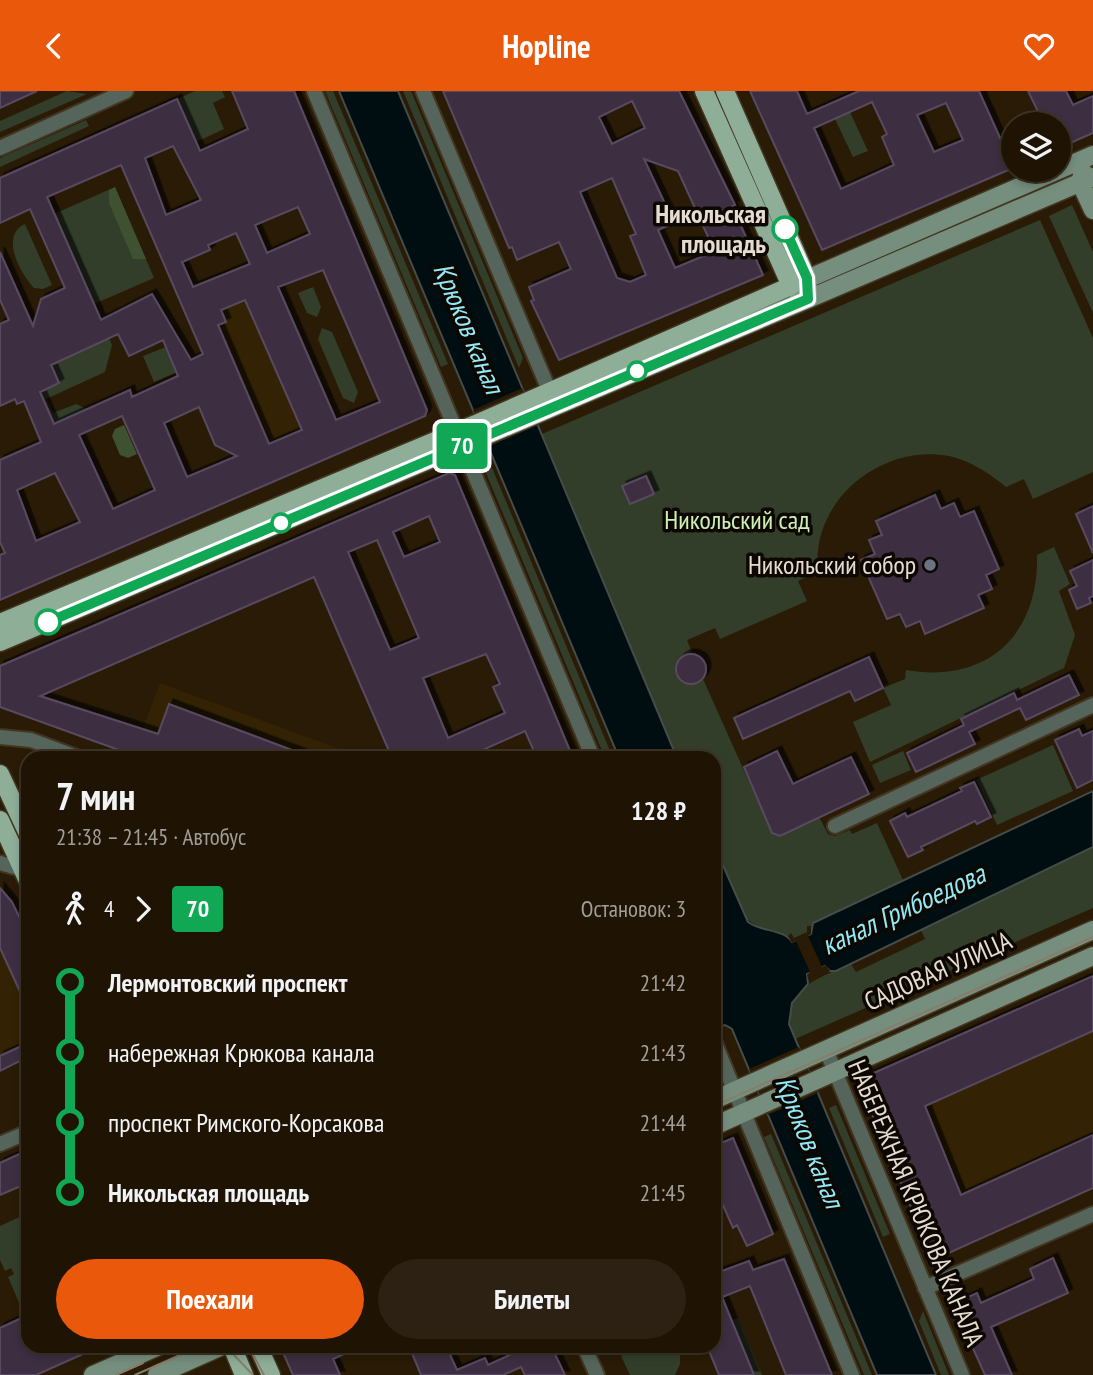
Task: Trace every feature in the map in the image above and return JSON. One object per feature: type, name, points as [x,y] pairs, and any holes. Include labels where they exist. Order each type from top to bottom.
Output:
[{"type":"main road","points":[[0,623],[808,299],[705,91]]},
{"type":"main road","points":[[724,91],[799,282]]},
{"type":"main road","points":[[531,408],[549,390],[799,282]]},
{"type":"main road","points":[[0,642],[459,438]]},
{"type":"main road","points":[[2,778],[21,819]]},
{"type":"main road","points":[[3,826],[21,864]]},
{"type":"main road","points":[[235,1353],[244,1375]]},
{"type":"main road","points":[[261,1353],[271,1375]]},
{"type":"street","points":[[314,91],[590,751]]},
{"type":"street","points":[[423,91],[549,390]]},
{"type":"street","points":[[0,148],[123,92]]},
{"type":"street","points":[[799,282],[1091,159]]},
{"type":"street","points":[[1091,159],[1087,180],[1093,210]]},
{"type":"street","points":[[808,299],[1087,180]]},
{"type":"street","points":[[835,825],[1093,705]]},
{"type":"street","points":[[0,737],[31,740],[60,751]]},
{"type":"street","points":[[0,863],[21,872]]},
{"type":"street","name":"САДОВАЯ УЛИЦА","points":[[735,1091],[1093,930]]},
{"type":"street","name":"САДОВАЯ УЛИЦА","points":[[743,1114],[1093,956]]},
{"type":"street","name":"НАБЕРЕЖНАЯ КРЮКОВА КАНАЛА","points":[[826,1050],[961,1375]]},
{"type":"street","points":[[721,1058],[852,1375]]},
{"type":"street","points":[[721,1097],[735,1091]]},
{"type":"street","points":[[721,1123],[743,1114]]},
{"type":"street","points":[[0,1144],[21,1135]]},
{"type":"street","points":[[925,1288],[1093,1214]]},
{"type":"street","points":[[93,1375],[143,1353]]},
{"type":"street","points":[[157,1375],[206,1353]]},
{"type":"street","points":[[587,1353],[597,1375]]},
{"type":"shaded area","points":[[254,278],[332,457],[259,488],[182,307]]},
{"type":"shaded area","points":[[160,683],[345,751],[134,751]]},
{"type":"shaded area","points":[[0,890],[12,900],[21,919],[21,1046],[0,1056]]},
{"type":"shaded area","points":[[1093,974],[1093,1189],[933,1262],[856,1079]]},
{"type":"green space","points":[[67,91],[87,94],[0,132],[0,121]]},
{"type":"green space","points":[[195,91],[222,91],[225,97],[213,103],[224,129],[196,142],[177,99]]},
{"type":"green space","points":[[325,91],[333,91],[448,364],[441,367]]},
{"type":"green space","points":[[403,91],[411,91],[523,358],[519,368]]},
{"type":"green space","points":[[850,112],[868,151],[853,157],[835,119]]},
{"type":"green space","points":[[86,120],[89,126],[0,167],[0,158]]},
{"type":"green space","points":[[115,187],[154,278],[94,304],[54,214]]},
{"type":"green space","points":[[115,187],[146,259],[133,259],[109,203],[109,190]]},
{"type":"green space","points":[[1072,205],[1093,252],[1093,313],[1049,216]]},
{"type":"green space","name":"Никольский сад","points":[[1040,220],[1093,338],[1093,472],[1033,499],[1024,479],[1006,487],[979,468],[949,456],[924,454],[899,459],[876,468],[855,483],[838,501],[826,522],[819,546],[818,572],[798,581],[807,601],[720,639],[715,628],[687,640],[692,653],[679,659],[675,667],[682,682],[690,684],[703,679],[772,833],[780,836],[819,817],[828,834],[835,836],[850,830],[852,834],[877,823],[903,880],[813,923],[810,931],[792,943],[783,934],[759,928],[744,917],[721,862],[721,751],[674,751],[542,434]],"holes":[[[646,476],[654,494],[630,504],[623,486]]]},
{"type":"green space","points":[[25,224],[52,285],[43,289],[34,288],[28,281],[15,254],[14,236]]},
{"type":"green space","points":[[313,287],[321,307],[317,317],[307,313],[298,293]]},
{"type":"green space","points":[[322,328],[332,332],[358,392],[354,403],[343,398],[318,339]]},
{"type":"green space","points":[[109,338],[112,345],[105,372],[46,399],[53,413],[76,404],[87,409],[54,424],[40,392],[59,383],[51,365]]},
{"type":"green space","points":[[166,347],[177,372],[154,382],[143,356]]},
{"type":"green space","points":[[124,425],[137,454],[128,458],[120,455],[112,436],[115,429]]},
{"type":"green space","points":[[490,463],[610,751],[602,751],[483,466]]},
{"type":"green space","points":[[1054,547],[1070,584],[1059,591],[1075,635],[1064,668],[870,762],[853,722],[891,705],[883,688],[905,679],[906,670],[935,672],[961,669],[984,661],[1003,648],[1018,630],[1029,609],[1035,583],[1037,555]]},
{"type":"green space","points":[[1053,745],[1073,791],[997,825],[976,780]]},
{"type":"green space","points":[[903,751],[911,770],[880,783],[872,765]]},
{"type":"green space","points":[[1093,847],[1093,908],[795,1039],[790,1023],[790,1009],[802,989],[851,964],[856,972],[925,939],[921,930]]},
{"type":"green space","points":[[836,1105],[890,1234],[883,1237],[829,1108]]},
{"type":"green space","points":[[771,1134],[872,1375],[864,1375],[764,1137]]},
{"type":"green space","points":[[21,1216],[21,1306],[8,1277],[14,1274],[11,1268],[5,1271],[0,1260],[0,1226]]},
{"type":"green space","points":[[923,1311],[949,1375],[941,1375],[919,1321]]},
{"type":"green space","points":[[738,1318],[762,1375],[755,1375],[733,1320]]},
{"type":"green space","points":[[629,1353],[680,1353],[680,1364],[675,1375],[630,1375],[621,1356]]},
{"type":"water","name":"Крюков канал","points":[[339,91],[398,91],[674,751],[616,751]]},
{"type":"water","name":"канал Грибоедова","points":[[1093,791],[1093,847],[836,971],[830,971],[825,966],[807,974],[808,984],[792,1003],[789,1024],[936,1375],[877,1375],[732,1029],[725,1025],[721,1026],[721,861],[748,922],[784,935],[792,942],[811,934],[813,923]]},
{"type":"pier","points":[[522,388],[538,425],[488,447],[473,410]]},
{"type":"pier","points":[[0,781],[21,783],[21,833],[0,831]]},
{"type":"pier","points":[[807,926],[811,926],[811,934],[808,936],[822,967],[826,965],[830,971],[812,976],[812,981],[809,981],[807,975],[810,972],[796,941],[792,943],[788,936],[791,933],[794,938],[807,932]]},
{"type":"pier","points":[[799,1047],[818,1093],[768,1115],[749,1069]]},
{"type":"building","points":[[0,91],[37,91],[0,108]]},
{"type":"building","points":[[232,91],[294,91],[427,410],[425,416],[0,600],[0,555],[5,553],[0,542],[0,460],[41,442],[24,401],[17,404],[15,399],[0,406],[0,324],[9,320],[0,300],[0,252],[33,326],[41,299],[65,288],[30,209],[0,223],[0,178],[177,99],[200,151],[248,129]],"holes":[[[173,146],[201,200],[166,215],[145,158]],[[121,165],[203,354],[191,360],[152,294],[101,320],[47,197]],[[298,207],[310,234],[267,253],[255,225]],[[236,233],[250,264],[193,287],[182,262],[210,250],[208,245]],[[323,270],[380,402],[336,420],[278,287]],[[245,300],[302,430],[269,444],[218,325],[226,322],[221,310]],[[118,334],[129,356],[163,340],[178,376],[132,397],[130,390],[54,424],[40,392],[59,383],[51,365]],[[199,407],[215,445],[237,456],[187,477],[164,423]],[[122,416],[155,490],[113,509],[79,435]],[[55,473],[80,522],[36,541],[17,490]]]},
{"type":"building","points":[[443,91],[679,91],[735,205],[732,206],[763,275],[559,360],[531,301],[534,300],[529,287],[571,269],[559,242],[517,260],[512,247],[509,248]],"holes":[[[632,101],[645,128],[612,144],[599,117]],[[644,159],[678,171],[710,241],[706,255],[675,268],[658,230],[674,223]],[[612,178],[636,234],[630,236],[646,275],[630,282],[617,278],[580,192]]]},
{"type":"building","points":[[750,91],[797,91],[807,114],[859,91],[979,91],[1001,138],[1001,173],[822,250]],"holes":[[[872,102],[887,134],[882,137],[894,165],[841,189],[814,128]],[[946,103],[963,140],[934,152],[917,115]]]},
{"type":"building","points":[[1028,91],[1066,91],[1073,105],[1093,96],[1093,133],[1071,143],[1071,112],[1038,112]]},
{"type":"building","points":[[449,473],[455,475],[570,751],[534,751],[525,731],[481,751],[389,751],[314,577],[40,696],[158,734],[169,704],[294,751],[122,751],[0,707],[0,666]],"holes":[[[429,516],[440,542],[404,557],[393,532]],[[377,540],[419,638],[390,650],[348,552]],[[486,654],[500,684],[493,687],[505,713],[448,738],[423,678]]]},
{"type":"building","points":[[646,476],[654,494],[630,504],[622,486]]},
{"type":"building","name":"Никольский собор","points":[[935,495],[941,509],[954,503],[960,517],[974,511],[999,569],[986,575],[992,589],[978,595],[984,608],[925,634],[920,621],[906,627],[900,614],[887,619],[861,560],[875,554],[869,540],[882,535],[876,521]]},
{"type":"building","points":[[1093,506],[1093,553],[1076,514]]},
{"type":"building","points":[[1093,560],[1093,596],[1089,598],[1091,603],[1077,609],[1069,590],[1077,586],[1070,571]]},
{"type":"building","points":[[691,654],[697,655],[705,663],[705,675],[697,683],[691,684],[685,683],[677,675],[676,669],[677,663],[685,655]]},
{"type":"building","points":[[869,657],[883,688],[855,701],[850,691],[743,739],[734,718]]},
{"type":"building","points":[[1069,675],[1079,695],[1026,720],[1020,708],[969,732],[975,744],[916,772],[907,753],[964,725],[961,719],[1014,693],[1017,700]]},
{"type":"building","points":[[1079,729],[1082,736],[1093,731],[1093,780],[1077,788],[1055,740]]},
{"type":"building","points":[[777,751],[793,784],[851,757],[869,794],[780,836],[772,833],[744,767]]},
{"type":"building","points":[[974,782],[991,817],[977,824],[975,821],[921,847],[923,850],[908,857],[890,821],[905,813],[907,817],[962,791],[960,788]]},
{"type":"building","points":[[0,888],[12,902],[21,921],[21,994],[0,948]]},
{"type":"building","points":[[1093,976],[1093,1031],[925,1106],[961,1195],[1093,1135],[1093,1188],[933,1260],[858,1080]]},
{"type":"building","points":[[21,1046],[21,1060],[0,1071],[0,1056]]},
{"type":"building","points":[[733,1138],[773,1234],[747,1246],[737,1225],[733,1228],[721,1201],[721,1143]]},
{"type":"building","points":[[21,1153],[21,1186],[0,1195],[0,1163]]},
{"type":"building","points":[[1053,1258],[1068,1293],[991,1327],[1012,1375],[985,1375],[953,1304],[977,1293],[981,1303],[1034,1279],[1030,1269]]},
{"type":"building","points":[[784,1259],[832,1375],[786,1375],[750,1286],[722,1297],[754,1375],[719,1375],[710,1353],[721,1353],[721,1271],[749,1261],[753,1270]]},
{"type":"building","points":[[21,1318],[21,1353],[85,1353],[36,1375],[0,1375],[0,1328]]},
{"type":"building","points":[[283,1353],[346,1353],[333,1359],[340,1375],[293,1375]]},
{"type":"building","points":[[412,1353],[449,1353],[457,1370],[485,1358],[488,1365],[514,1353],[554,1353],[565,1375],[525,1375],[521,1367],[503,1375],[421,1375]]},
{"type":"tram line","points":[[721,1103],[1093,937]]},
{"type":"tram line","points":[[135,1375],[185,1353]]},
{"type":"tram line","points":[[232,1353],[253,1375]]},
{"type":"tram line","points":[[252,1353],[264,1375]]},
{"type":"tram line","points":[[116,1375],[143,1363]]},
{"type":"bus line","name":"70","points":[[48,622],[808,299],[807,278],[785,229]]},
{"type":"place","name":"Никольская площадь","points":[[785,229]]},
{"type":"place","name":"Никольский собор","points":[[930,565]]}]
